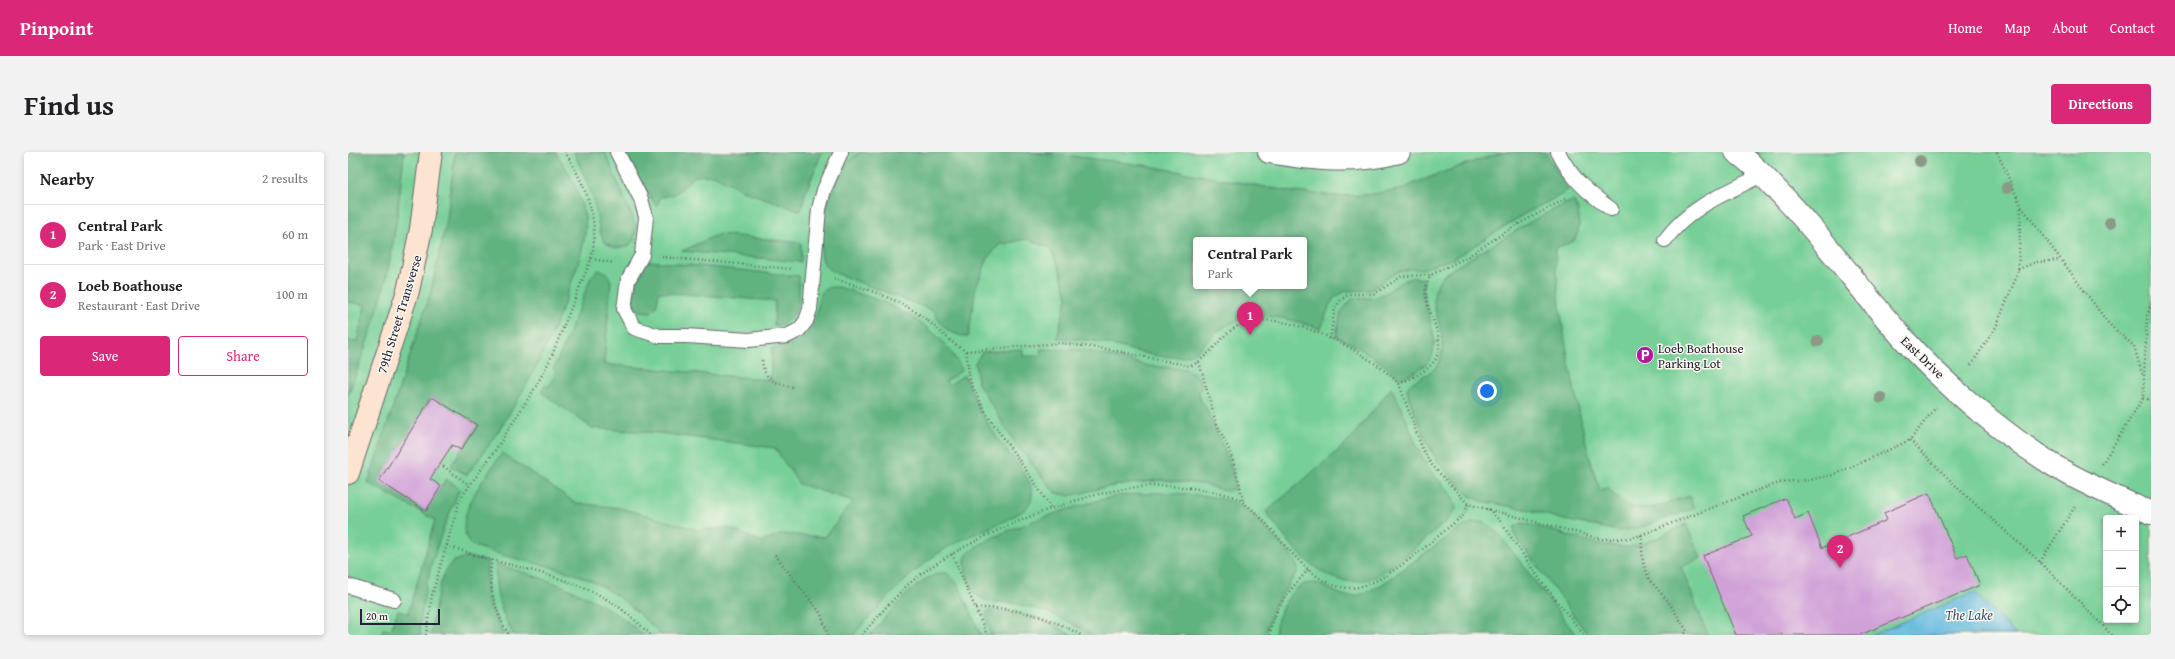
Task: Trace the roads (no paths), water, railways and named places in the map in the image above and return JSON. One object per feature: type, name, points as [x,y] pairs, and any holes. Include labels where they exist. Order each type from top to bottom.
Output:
[{"type":"main road","name":"79th Street Transverse","points":[[348,473],[408,291],[422,229],[431,152]]},
{"type":"street","points":[[1269,152],[1323,160],[1346,161],[1367,159],[1399,152]]},
{"type":"street","name":"East Drive","points":[[1736,152],[1762,175],[1805,218],[1902,338],[1985,415],[2033,452],[2055,466],[2090,485],[2151,513]]},
{"type":"lane","points":[[617,152],[641,199],[646,217],[642,255],[628,280],[624,309],[634,328],[658,336],[686,336],[748,340],[787,336],[798,330],[806,321],[810,309],[819,209],[824,190],[841,152]]},
{"type":"lane","points":[[1558,152],[1566,168],[1584,190],[1611,209]]},
{"type":"lane","points":[[1665,240],[1675,226],[1695,210],[1762,175]]},
{"type":"lane","points":[[348,586],[394,600]]},
{"type":"water","name":"The Lake","points":[[1974,592],[2016,635],[1872,635]]},
{"type":"place","name":"Central Park","points":[[1250,335]]},
{"type":"place","name":"Loeb Boathouse Parking Lot","points":[[1645,355]]},
{"type":"place","name":"Loeb Boathouse","points":[[1840,568]]}]
